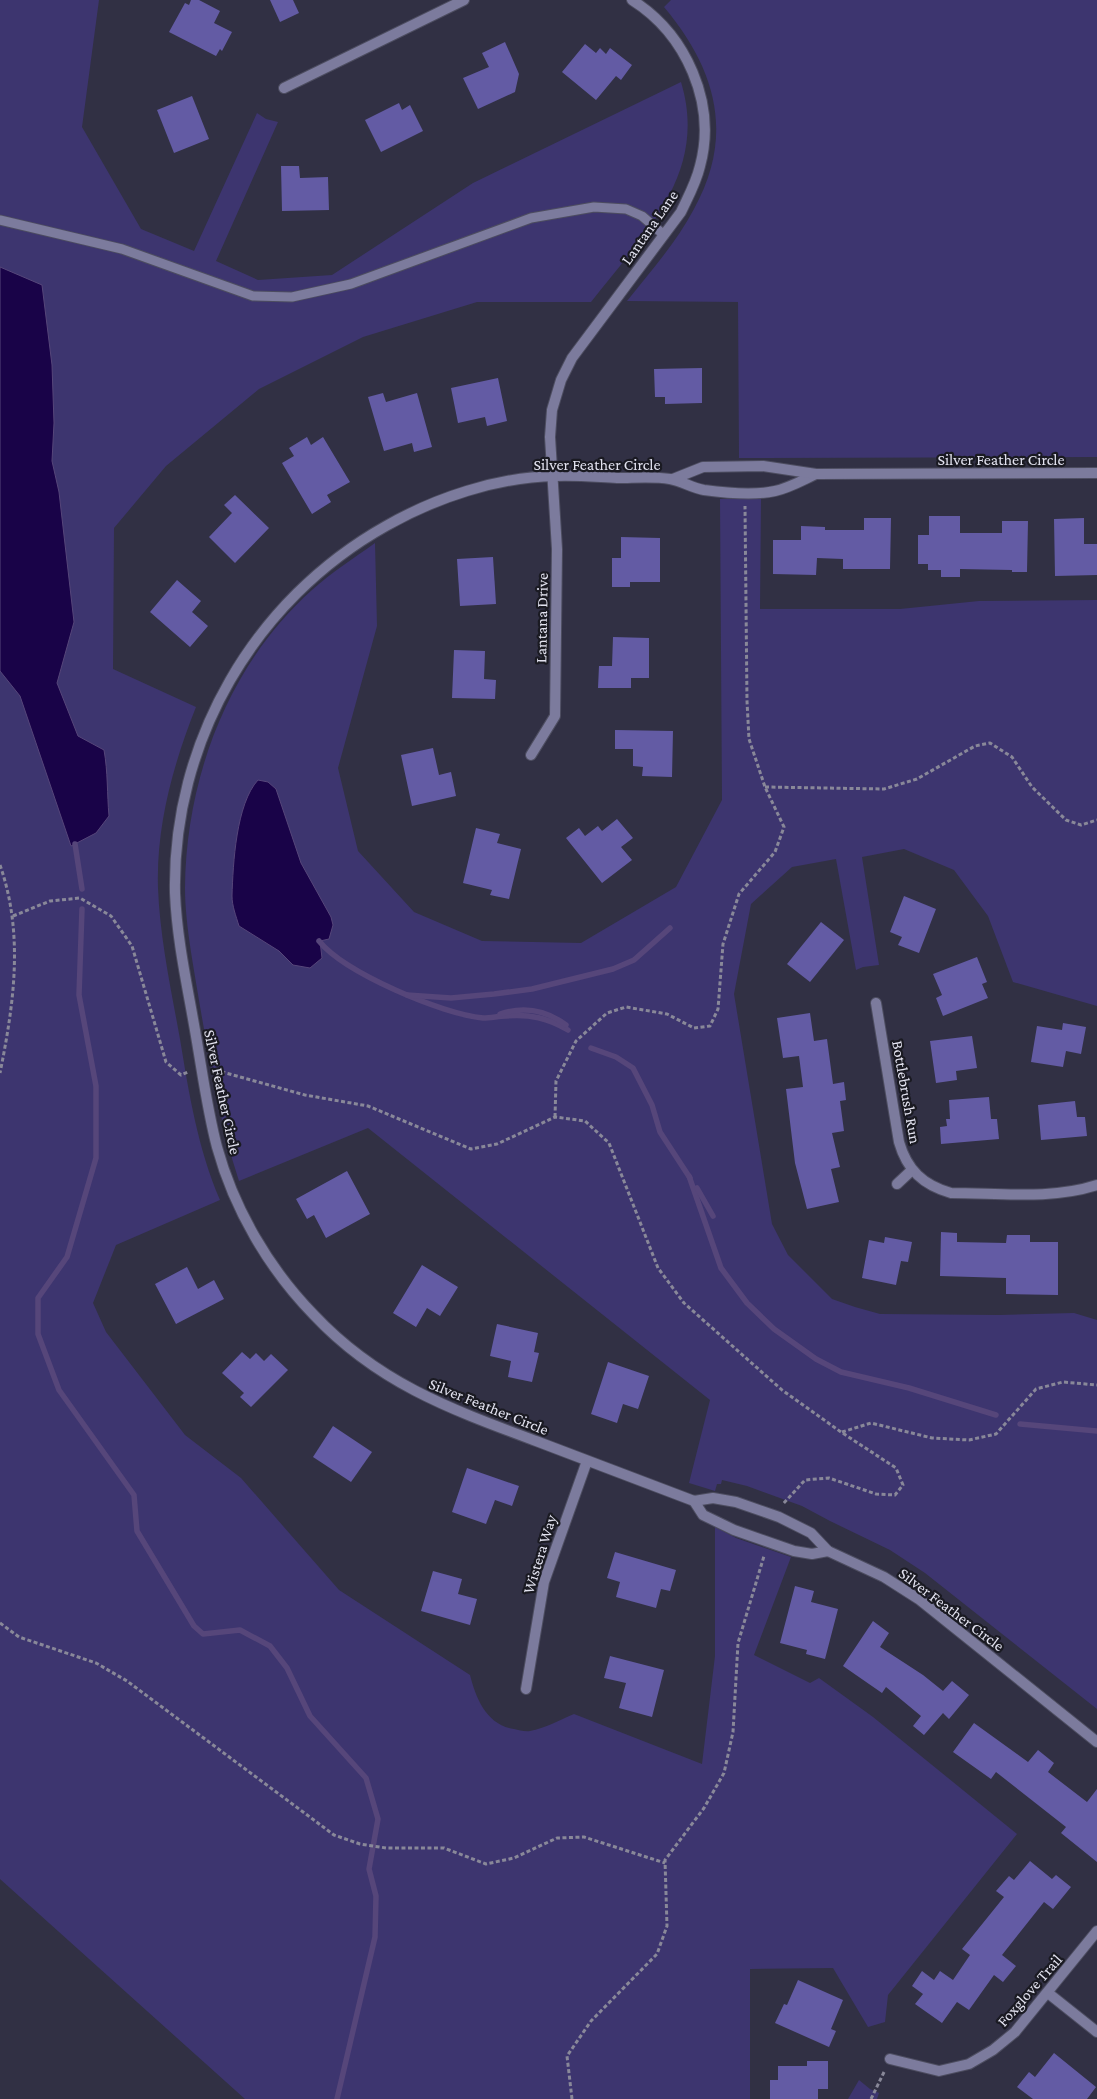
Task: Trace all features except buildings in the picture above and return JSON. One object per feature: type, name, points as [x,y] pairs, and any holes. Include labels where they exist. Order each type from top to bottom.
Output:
[{"type":"street","points":[[284,88],[464,0]]},
{"type":"street","name":"Lantana Lane","points":[[552,476],[550,437],[552,410],[561,380],[582,344],[681,212],[693,188],[703,149],[704,117],[700,93],[691,67],[679,46],[664,26],[645,8],[632,0]]},
{"type":"street","name":"Silver Feather Circle","points":[[673,479],[703,467],[763,466],[816,474],[1097,473]]},
{"type":"street","name":"Silver Feather Circle","points":[[816,474],[777,491],[745,493],[700,490],[673,479],[552,476],[499,484],[466,492],[426,506],[388,524],[351,547],[323,568],[272,618],[229,681],[206,727],[194,760],[182,808],[176,850],[175,893],[178,928],[201,1066],[218,1150],[232,1190],[254,1235],[281,1277],[313,1315],[344,1344],[378,1370],[414,1392],[446,1408],[694,1501],[712,1498],[736,1502],[779,1517],[811,1533],[828,1551],[884,1577],[920,1600],[1097,1742]]},
{"type":"street","name":"Lantana Drive","points":[[531,755],[554,716],[557,549],[552,476]]},
{"type":"street","name":"Bottlebrush Run","points":[[876,1003],[903,1156],[922,1181],[951,1193],[1054,1193],[1082,1190],[1097,1184]]},
{"type":"street","points":[[897,1184],[912,1170]]},
{"type":"street","name":"Wistera Way","points":[[526,1688],[544,1582],[587,1461]]},
{"type":"street","points":[[694,1501],[703,1515],[734,1530],[794,1552],[812,1554],[828,1551]]},
{"type":"street","name":"Foxglove Trail","points":[[890,2059],[939,2071],[969,2064],[993,2050],[1015,2032],[1097,1931]]},
{"type":"street","points":[[1048,1993],[1097,2032]]},
{"type":"lane","points":[[1,218],[122,249],[252,296],[292,297],[351,284],[531,218],[585,208],[626,209],[642,216],[664,235]]},
{"type":"path","points":[[556,1116],[556,1081],[576,1042],[607,1013],[626,1007],[667,1014],[694,1028],[710,1026],[718,1008],[723,944],[738,894],[775,852],[784,827],[765,787],[749,739],[746,700],[745,493]]},
{"type":"path","points":[[765,787],[884,789],[917,779],[975,746],[990,743],[1012,757],[1032,787],[1066,820],[1081,826],[1097,820]]},
{"type":"path","points":[[0,865],[8,887],[13,916],[16,970],[11,1018],[0,1073]]},
{"type":"path","points":[[13,916],[50,901],[80,898],[111,916],[132,946],[166,1062],[181,1075],[201,1066],[305,1095],[368,1106],[471,1149],[497,1144],[556,1116],[585,1121],[609,1143],[658,1268],[684,1303],[782,1390],[896,1468],[903,1485],[895,1495],[876,1494],[829,1478],[805,1480],[783,1504]]},
{"type":"path","points":[[842,1432],[871,1423],[932,1438],[969,1440],[996,1434],[1036,1389],[1063,1382],[1097,1385]]},
{"type":"path","points":[[572,2099],[567,2056],[591,2021],[657,1954],[667,1926],[665,1863],[704,1808],[724,1773],[733,1732],[738,1643],[764,1556]]},
{"type":"path","points":[[0,1624],[19,1637],[96,1663],[128,1680],[334,1835],[360,1844],[386,1848],[444,1848],[486,1864],[514,1858],[557,1838],[584,1837],[665,1863]]},
{"type":"path","points":[[871,2099],[890,2059]]},
{"type":"shaded area","points":[[0,0],[99,0],[82,127],[141,229],[194,251],[257,113],[266,119],[278,122],[216,261],[258,280],[332,275],[473,183],[681,82],[687,115],[686,146],[679,174],[666,201],[650,227],[591,302],[477,302],[363,337],[259,389],[166,466],[114,528],[113,669],[196,707],[173,773],[163,819],[158,865],[158,888],[166,964],[191,1101],[200,1141],[220,1200],[116,1245],[93,1303],[106,1332],[185,1435],[241,1478],[339,1590],[470,1675],[479,1702],[484,1710],[505,1727],[530,1731],[574,1714],[702,1764],[715,1656],[715,1527],[736,1538],[791,1557],[754,1655],[810,1683],[819,1678],[873,1717],[1017,1834],[888,1995],[885,2022],[868,2027],[833,1968],[750,1969],[750,2099],[245,2099],[0,1879]]},
{"type":"shaded area","points":[[671,0],[1097,0],[1097,457],[739,458],[738,302],[627,301],[687,222],[707,182],[714,155],[716,129],[714,104],[707,79],[696,54],[682,30],[664,7]]},
{"type":"shaded area","points":[[0,267],[42,285],[52,365],[54,423],[52,461],[59,492],[74,622],[57,683],[78,736],[104,750],[105,758],[109,816],[96,833],[71,846],[20,696],[0,671]]},
{"type":"shaded area","points":[[720,499],[761,499],[760,609],[900,609],[979,601],[1097,600],[1097,1006],[1013,982],[988,916],[954,870],[904,849],[862,857],[879,965],[856,970],[836,859],[792,867],[751,904],[734,994],[772,1224],[788,1255],[832,1299],[880,1314],[999,1315],[1074,1313],[1097,1320],[1097,1709],[925,1573],[890,1550],[802,1506],[747,1486],[722,1480],[721,1484],[717,1484],[715,1491],[689,1483],[710,1400],[368,1128],[239,1181],[222,1118],[209,1055],[191,950],[185,888],[187,847],[193,806],[203,765],[217,726],[235,688],[257,653],[282,620],[312,590],[375,543],[377,626],[338,768],[358,851],[414,912],[482,941],[581,943],[676,887],[722,800]]},
{"type":"shaded area","points":[[258,780],[268,782],[276,789],[301,863],[331,917],[333,925],[329,939],[320,941],[322,958],[310,968],[293,965],[279,951],[239,926],[234,911],[232,896],[233,868],[237,835],[245,804]]},
{"type":"shaded area","points":[[859,2080],[870,2089],[879,2093],[877,2099],[848,2099]]},
{"type":"waterway","points":[[75,844],[82,889]]},
{"type":"waterway","points":[[82,909],[79,995],[96,1086],[96,1158],[67,1257],[38,1298],[38,1334],[59,1390],[134,1495],[137,1531],[194,1626],[203,1634],[240,1630],[270,1646],[287,1668],[310,1716],[366,1778],[378,1819],[369,1869],[376,1896],[375,1937],[337,2099]]},
{"type":"waterway","points":[[407,995],[451,998],[494,994],[532,989],[613,969],[634,960],[670,928]]},
{"type":"waterway","points":[[319,941],[350,966],[372,978],[395,990],[444,1009],[483,1018],[531,1016],[553,1022],[568,1030]]},
{"type":"waterway","points":[[500,1014],[518,1010],[534,1011],[551,1016],[566,1025]]},
{"type":"waterway","points":[[591,1048],[616,1057],[633,1068],[652,1105],[660,1132],[690,1178]]},
{"type":"waterway","points":[[689,1176],[721,1268],[747,1303],[774,1329],[816,1359],[841,1372],[909,1388],[996,1415]]},
{"type":"waterway","points":[[697,1188],[713,1216]]},
{"type":"waterway","points":[[1020,1424],[1097,1431]]}]
